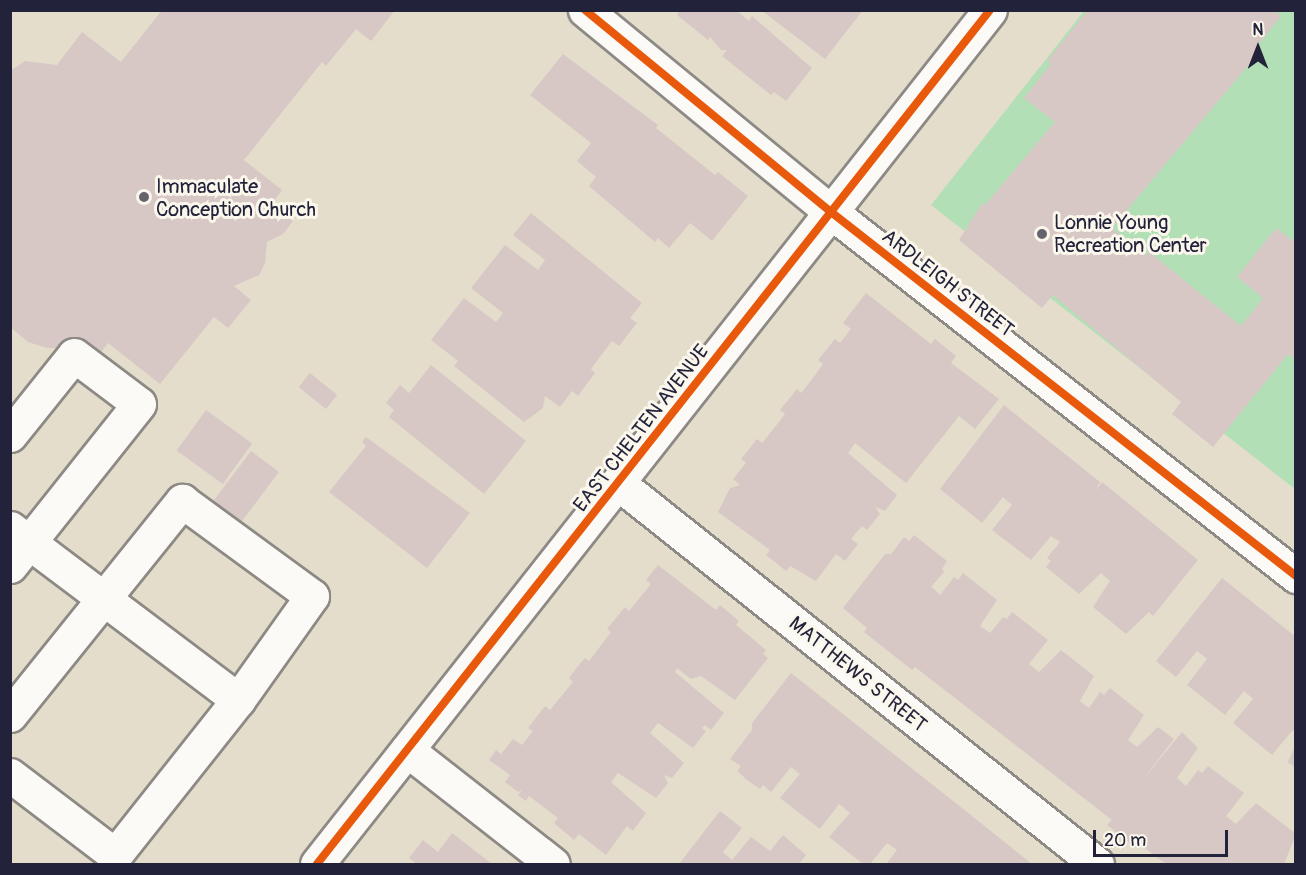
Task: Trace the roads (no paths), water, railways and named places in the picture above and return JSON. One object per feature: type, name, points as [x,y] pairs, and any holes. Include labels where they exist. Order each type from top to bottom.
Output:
[{"type":"street","name":"ARDLEIGH STREET","points":[[585,10],[831,212],[1296,576]]},
{"type":"street","name":"EAST CHELTEN AVENUE","points":[[317,864],[990,10]]},
{"type":"street","points":[[10,435],[74,355],[140,404],[17,545],[106,599],[238,700]]},
{"type":"street","name":"MATTHEWS STREET","points":[[618,483],[1097,864]]},
{"type":"street","points":[[10,715],[106,599],[182,501],[312,596],[238,700],[115,855],[10,775]]},
{"type":"street","points":[[407,750],[553,864]]},
{"type":"place","name":"Immaculate Conception Church","points":[[144,197]]},
{"type":"place","name":"Lonnie Young Recreation Center","points":[[1042,234]]}]
